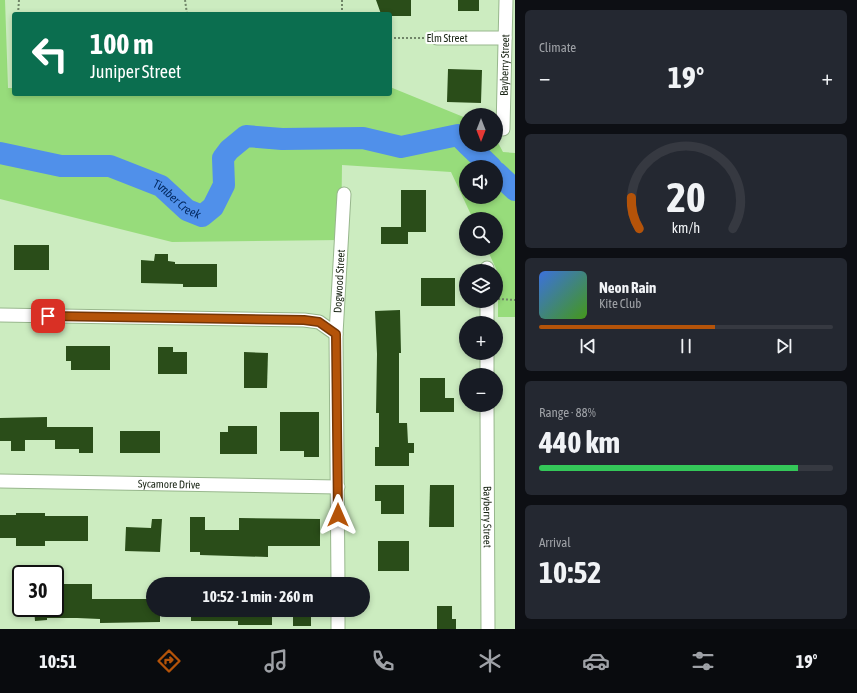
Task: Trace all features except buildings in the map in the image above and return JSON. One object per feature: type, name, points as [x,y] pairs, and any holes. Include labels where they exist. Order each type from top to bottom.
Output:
[{"type":"street","name":"Bayberry Street","points":[[503,130],[506,0]]},
{"type":"street","name":"Elm Street","points":[[437,38],[505,38]]},
{"type":"street","name":"Dogwood Street","points":[[338,577],[336,334],[344,194]]},
{"type":"street","points":[[0,315],[304,320],[319,322],[336,334]]},
{"type":"street","name":"Bayberry Street","points":[[488,412],[488,629]]},
{"type":"street","name":"Sycamore Drive","points":[[0,481],[338,487]]},
{"type":"street","points":[[338,617],[338,629]]},
{"type":"path","points":[[18,12],[19,0]]},
{"type":"path","points":[[185,0],[187,12]]},
{"type":"path","points":[[342,0],[342,12]]},
{"type":"path","name":"Elm Street","points":[[392,38],[437,38]]},
{"type":"path","points":[[503,299],[515,300]]},
{"type":"green space","points":[[0,0],[5,0],[8,88],[12,88],[12,96],[392,96],[392,88],[459,115],[459,152],[515,153],[515,317],[498,316],[498,308],[503,308],[503,264],[494,264],[490,256],[503,256],[503,212],[470,212],[466,204],[503,204],[503,160],[459,160],[459,189],[451,172],[342,165],[341,240],[172,242],[0,199]]},
{"type":"waterway","name":"Timber Creek","points":[[0,153],[61,166],[110,166],[161,186],[187,210],[202,216],[213,207],[224,185],[223,158],[229,150],[246,136],[282,139],[363,138],[401,147],[459,136]]},
{"type":"waterway","name":"Timber Creek","points":[[475,152],[484,160]]},
{"type":"waterway","name":"Timber Creek","points":[[503,179],[515,190]]},
{"type":"route","points":[[48,316],[304,320],[319,322],[336,334],[338,515]]}]
